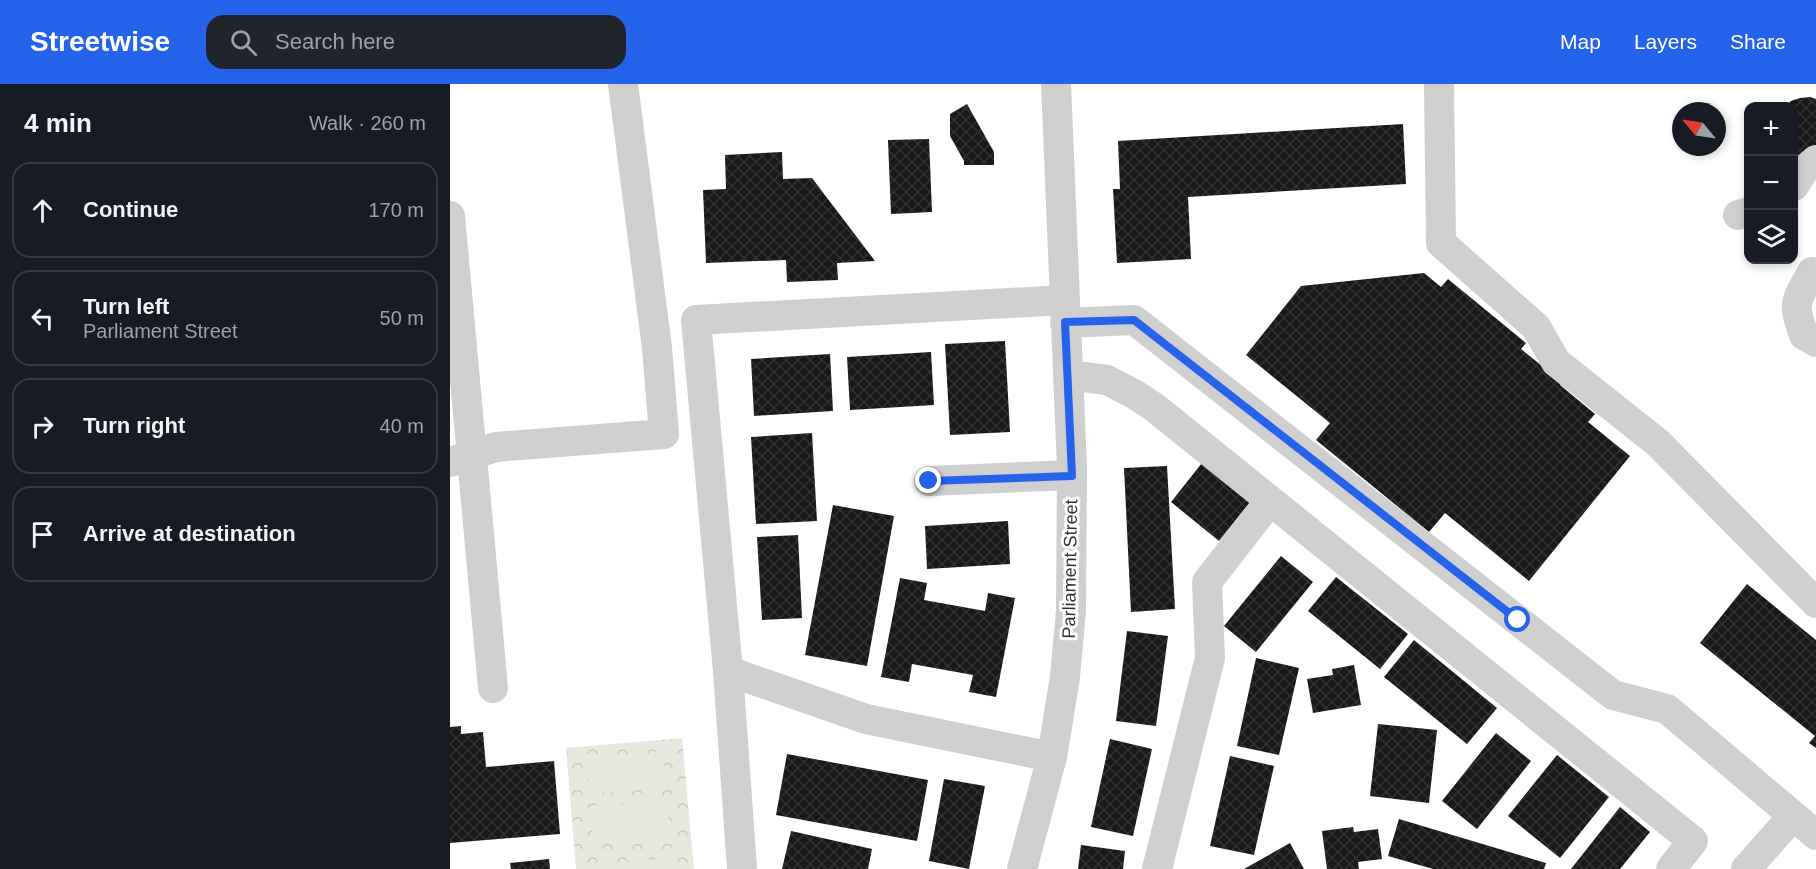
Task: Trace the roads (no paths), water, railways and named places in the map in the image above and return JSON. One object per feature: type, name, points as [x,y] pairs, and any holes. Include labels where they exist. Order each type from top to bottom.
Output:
[{"type":"street","points":[[461,459],[496,447],[664,434],[657,348],[623,84]]},
{"type":"street","name":"Parliament Street","points":[[1022,869],[1052,757],[1065,677],[1071,610],[1072,476],[1056,84]]},
{"type":"street","points":[[1439,84],[1441,243],[1536,327],[1556,362],[1658,443],[1816,603]]},
{"type":"street","points":[[1798,179],[1803,171],[1816,160]]},
{"type":"street","points":[[450,216],[461,459],[493,688]]},
{"type":"street","points":[[1812,272],[1797,301],[1795,310],[1804,335],[1816,342]]},
{"type":"street","points":[[742,869],[728,671],[696,320],[1065,311],[1134,320],[1613,695],[1667,709],[1816,835]]},
{"type":"street","points":[[1068,375],[1107,380],[1154,407],[1693,841],[1671,869]]},
{"type":"street","points":[[929,481],[1072,476]]},
{"type":"street","points":[[1157,869],[1210,658],[1207,582],[1270,501]]},
{"type":"street","points":[[728,671],[866,719],[1052,757]]},
{"type":"street","points":[[1746,869],[1793,816]]}]
